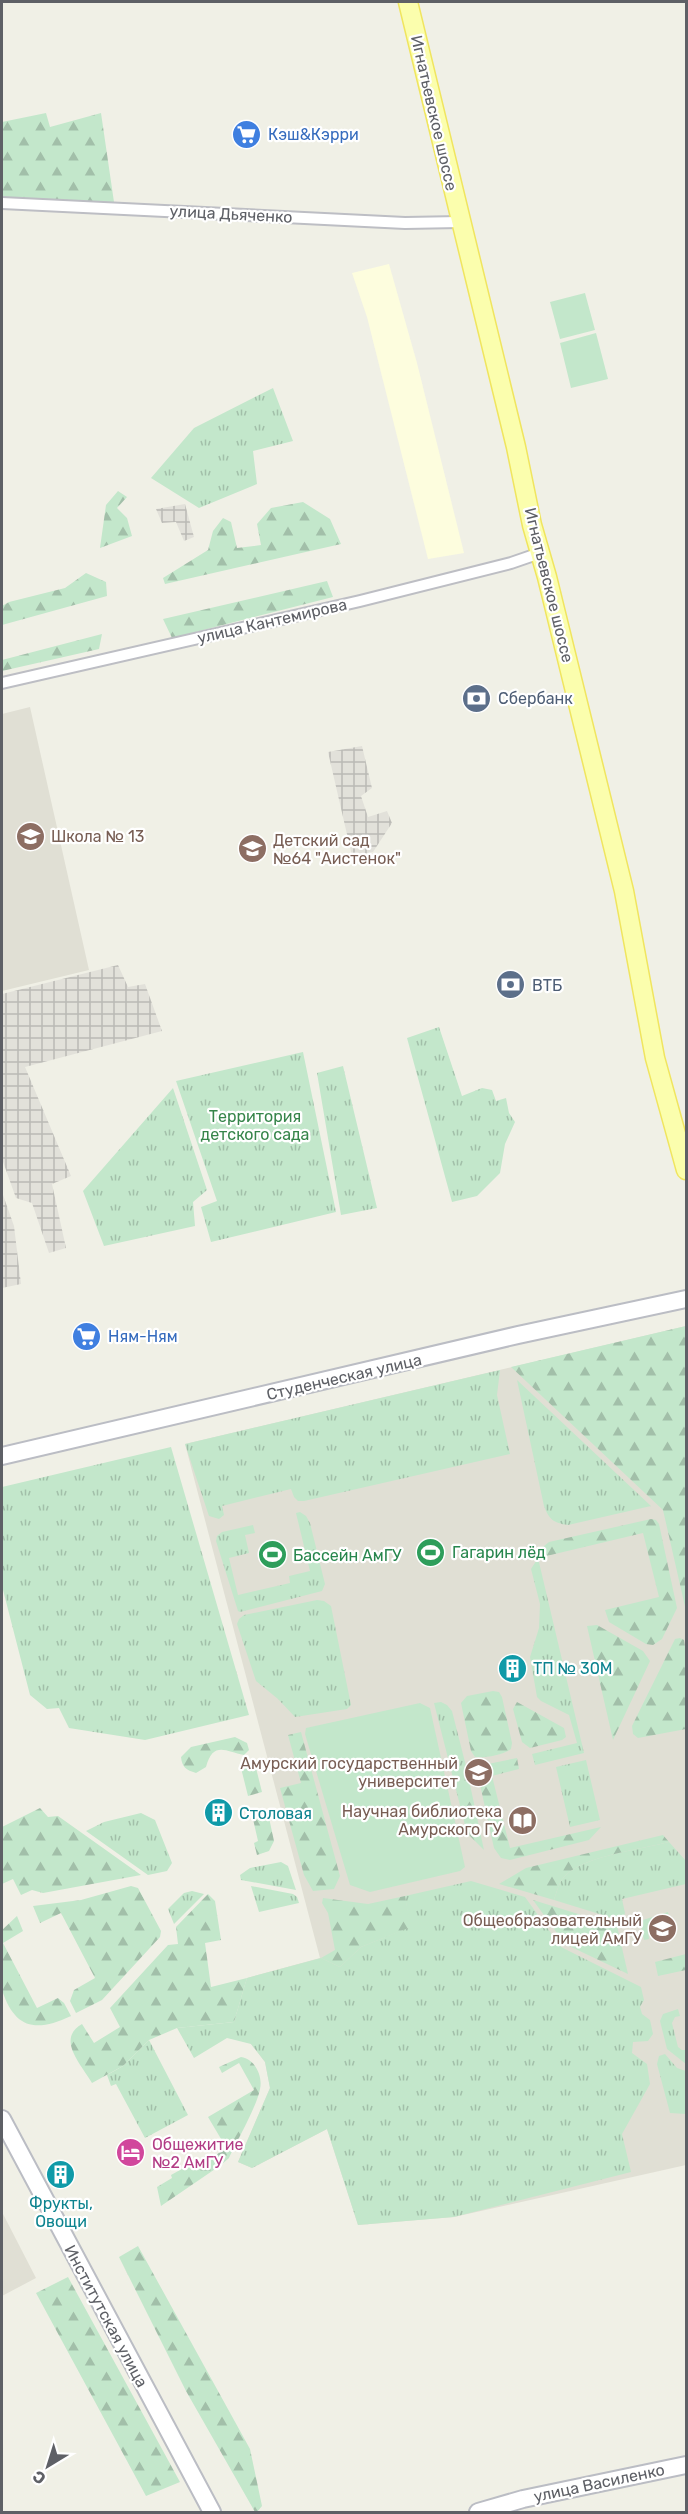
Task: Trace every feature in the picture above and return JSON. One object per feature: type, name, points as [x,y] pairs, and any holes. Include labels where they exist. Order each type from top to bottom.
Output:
[{"type":"main road","name":"Игнатьевское шоссе","points":[[408,2],[540,553],[624,891],[655,1058],[687,1170]]},
{"type":"street","name":"улица Дьяченко","points":[[2,203],[405,223],[460,222]]},
{"type":"street","name":"улица Кантемирова","points":[[2,683],[360,601],[511,563],[540,553]]},
{"type":"street","name":"Студенческая улица","points":[[2,1456],[518,1335],[687,1299]]},
{"type":"street","name":"Институтская улица","points":[[2,2119],[212,2512]]},
{"type":"street","name":"улица Василенко","points":[[478,2512],[524,2499],[687,2465]]},
{"type":"shaded area","points":[[389,264],[417,363],[464,553],[428,559],[367,317],[352,273]]},
{"type":"shaded area","points":[[185,504],[194,537],[184,541],[176,522],[162,523],[156,509]]},
{"type":"shaded area","name":"Школа № 13","points":[[30,707],[89,970],[2,991],[2,714]]},
{"type":"shaded area","points":[[362,746],[372,788],[361,796],[368,817],[387,811],[392,823],[373,852],[352,856],[328,752]]},
{"type":"shaded area","points":[[118,965],[128,987],[145,984],[162,1031],[25,1067],[71,1176],[52,1184],[66,1248],[49,1253],[32,1203],[16,1198],[2,1159],[2,994]]},
{"type":"shaded area","points":[[2,1192],[14,1226],[21,1284],[2,1288]]},
{"type":"shaded area","name":"Амурский государственный университет","points":[[686,1326],[686,2165],[454,2217],[358,2225],[327,2129],[252,2168],[238,2162],[270,2088],[265,2062],[234,2022],[247,1978],[320,1958],[185,1444]]},
{"type":"shaded area","points":[[2,2212],[36,2278],[2,2296]]},
{"type":"green space","points":[[46,113],[50,127],[101,113],[115,209],[2,203],[2,122]]},
{"type":"green space","points":[[585,293],[595,330],[560,339],[550,302]]},
{"type":"green space","points":[[596,333],[608,379],[571,388],[560,343]]},
{"type":"green space","points":[[273,388],[293,441],[253,451],[257,484],[199,508],[151,478],[194,428]]},
{"type":"green space","points":[[118,491],[127,497],[117,508],[127,518],[132,536],[100,548],[106,505]]},
{"type":"green space","points":[[303,502],[330,519],[341,544],[165,584],[163,578],[208,550],[213,531],[223,518],[231,522],[237,548],[261,545],[257,524],[271,508]]},
{"type":"green space","points":[[86,573],[106,582],[107,596],[2,625],[2,606],[9,602],[65,588]]},
{"type":"green space","points":[[327,581],[333,597],[172,638],[163,619]]},
{"type":"green space","points":[[102,634],[99,649],[2,671],[2,660]]},
{"type":"green space","points":[[439,1027],[462,1096],[482,1088],[492,1090],[496,1101],[506,1098],[509,1113],[515,1122],[505,1144],[500,1173],[477,1196],[452,1202],[407,1038]]},
{"type":"green space","name":"Территория детского сада","points":[[303,1052],[336,1212],[211,1242],[201,1207],[217,1201],[176,1081]]},
{"type":"green space","points":[[343,1066],[377,1208],[341,1215],[317,1073]]},
{"type":"green space","points":[[173,1088],[207,1190],[193,1202],[195,1226],[104,1246],[83,1191]]},
{"type":"green space","points":[[686,1326],[686,1611],[663,1510],[511,1367]]},
{"type":"green space","points":[[500,1370],[497,1395],[510,1454],[304,1501],[298,1501],[291,1489],[222,1506],[224,1515],[219,1519],[209,1516],[185,1444]]},
{"type":"green space","points":[[517,1380],[651,1506],[568,1525],[552,1520],[544,1506]]},
{"type":"green space","points":[[171,1447],[249,1715],[145,1740],[69,1728],[59,1708],[47,1709],[30,1695],[2,1586],[2,1487]]},
{"type":"green space","points":[[300,1512],[310,1523],[325,1584],[322,1591],[238,1611],[216,1541],[217,1536],[222,1532],[253,1525],[255,1533],[245,1535],[249,1553],[229,1558],[238,1595],[290,1583],[289,1576],[310,1571],[296,1513]]},
{"type":"green space","points":[[651,1519],[656,1520],[659,1524],[677,1608],[662,1639],[653,1645],[646,1644],[609,1622],[605,1610],[659,1597],[643,1533],[538,1558],[544,1546],[549,1542]]},
{"type":"green space","points":[[538,1558],[584,1753],[535,1765],[532,1754],[577,1743],[569,1715],[537,1697],[530,1657],[539,1628],[540,1604],[531,1569]]},
{"type":"green space","points":[[317,1600],[324,1601],[331,1606],[351,1705],[347,1709],[295,1717],[256,1681],[237,1624],[244,1615]]},
{"type":"green space","points":[[597,1625],[643,1651],[650,1661],[613,1740],[587,1626]]},
{"type":"green space","points":[[675,1639],[684,1640],[686,1653],[686,1729],[638,1738],[633,1734],[632,1726]]},
{"type":"green space","points":[[499,1692],[502,1697],[512,1743],[511,1749],[494,1756],[475,1757],[471,1751],[461,1703],[467,1696]]},
{"type":"green space","points":[[441,1702],[452,1711],[466,1766],[451,1770],[434,1703]]},
{"type":"green space","points":[[517,1702],[564,1728],[566,1737],[530,1748],[522,1742],[513,1709]]},
{"type":"green space","points":[[420,1703],[430,1708],[465,1867],[460,1871],[370,1892],[350,1885],[305,1734],[306,1728]]},
{"type":"green space","points":[[301,1732],[340,1876],[334,1889],[313,1891],[304,1875],[280,1788],[301,1783],[288,1735]]},
{"type":"green space","points":[[235,1737],[247,1743],[249,1750],[244,1755],[225,1750],[216,1751],[212,1754],[206,1767],[196,1773],[187,1769],[182,1763],[181,1757],[191,1747]]},
{"type":"green space","points":[[517,1758],[519,1769],[492,1776],[510,1848],[601,1827],[589,1840],[510,1860],[501,1858],[494,1848],[477,1771],[483,1765]]},
{"type":"green space","points":[[586,1760],[600,1820],[570,1827],[556,1767]]},
{"type":"green space","points":[[255,1764],[262,1792],[248,1796],[241,1768]]},
{"type":"green space","points":[[466,1766],[484,1850],[467,1833],[451,1770]]},
{"type":"green space","points":[[40,1808],[48,1817],[58,1816],[141,1875],[43,1893],[32,1890],[21,1895],[13,1879],[2,1884],[2,1827]]},
{"type":"green space","points":[[141,1813],[155,1820],[172,1863],[167,1871],[148,1875],[86,1831],[104,1822]]},
{"type":"green space","points":[[268,1813],[274,1841],[269,1851],[257,1855],[254,1843],[258,1841],[253,1819]]},
{"type":"green space","points":[[663,1835],[669,1842],[614,1854],[575,1868],[558,1886],[554,1900],[499,1884],[526,1868]]},
{"type":"green space","points":[[669,1842],[686,1861],[686,1884],[622,1899],[625,1913],[622,1921],[554,1900],[558,1886],[575,1868],[614,1854]]},
{"type":"green space","points":[[281,1862],[288,1866],[296,1890],[241,1880],[240,1875],[250,1868]]},
{"type":"green space","points":[[471,1881],[525,1897],[561,1947],[641,1987],[644,2000],[640,2007],[642,2014],[650,2020],[653,2034],[648,2041],[633,2042],[632,2053],[647,2064],[650,2084],[622,2134],[631,2172],[454,2217],[358,2225],[327,2129],[252,2168],[238,2162],[270,2088],[265,2062],[251,2044],[227,2038],[194,2058],[177,2028],[234,2022],[247,1978],[321,1958],[340,1967],[361,1947],[410,1927],[405,1896]]},
{"type":"green space","points":[[131,1886],[138,1888],[161,1931],[160,1937],[102,2000],[76,2013],[70,2001],[74,1990],[95,1978],[61,1913],[40,1923],[33,1906],[81,1900]]},
{"type":"green space","points":[[251,1886],[293,1894],[299,1903],[259,1912]]},
{"type":"green space","points":[[192,1891],[204,1894],[174,1924],[168,1909],[184,1893]]},
{"type":"green space","points":[[208,1894],[215,1901],[221,1940],[205,1943],[211,1987],[247,1978],[234,2022],[177,2028],[149,2040],[123,2066],[92,2083],[73,2052],[71,2037],[75,2030],[82,2024],[94,2043],[120,2027],[110,2008],[168,1945],[178,1944],[176,1927]]},
{"type":"green space","points":[[405,1896],[411,1927],[361,1947],[340,1967],[321,1958],[335,1950],[328,1913],[322,1903],[323,1898],[368,1904]]},
{"type":"green space","points":[[533,1900],[617,1926],[628,1974],[565,1944]]},
{"type":"green space","points":[[668,1912],[671,1926],[648,1931],[649,1939],[644,1940],[641,1926],[643,1920]]},
{"type":"green space","points":[[17,1916],[23,1931],[3,1943],[37,2008],[58,1998],[64,2003],[71,2016],[48,2024],[29,2024],[13,2013],[7,2003],[1,1985],[2,1930]]},
{"type":"green space","points":[[686,1954],[686,1970],[658,1976],[655,1962]]},
{"type":"green space","points":[[678,2009],[680,2016],[675,2017],[672,2023],[678,2047],[686,2050],[686,2064],[667,2049],[660,2021],[663,2014]]},
{"type":"green space","points":[[149,2040],[188,2115],[145,2138],[116,2084],[111,2086],[107,2075],[123,2066]]},
{"type":"green space","points":[[665,2054],[677,2068],[686,2071],[686,2114],[670,2113],[657,2064],[659,2056]]},
{"type":"green space","points":[[241,2057],[250,2061],[257,2069],[261,2084],[255,2105],[229,2158],[161,2206],[157,2187],[172,2178],[171,2175],[207,2155],[209,2158],[227,2149],[208,2117],[254,2090],[239,2063],[222,2073],[219,2067]]},
{"type":"green space","points":[[138,2246],[250,2449],[262,2506],[257,2512],[186,2391],[119,2257]]},
{"type":"green space","points":[[68,2277],[180,2482],[146,2496],[36,2293]]},
{"type":"place","name":"Кэш&Кэрри","points":[[247,134]]},
{"type":"place","name":"Сбербанк","points":[[477,698]]},
{"type":"place","name":"Школа № 13","points":[[30,836]]},
{"type":"place","name":"Детский сад №64 \"Аистенок\"","points":[[252,849]]},
{"type":"place","name":"ВТБ","points":[[511,985]]},
{"type":"place","name":"Ням-Ням","points":[[87,1336]]},
{"type":"place","name":"Гагарин лёд","points":[[431,1552]]},
{"type":"place","name":"Бассейн АмГУ","points":[[272,1555]]},
{"type":"place","name":"ТП № 30М","points":[[512,1668]]},
{"type":"place","name":"Амурский государственный университет","points":[[479,1772]]},
{"type":"place","name":"Столовая","points":[[218,1813]]},
{"type":"place","name":"Научная библиотека Амурского ГУ","points":[[523,1820]]},
{"type":"place","name":"Общеобразовательный лицей АмГУ","points":[[663,1929]]},
{"type":"place","name":"Общежитие №2 АмГУ","points":[[131,2153]]},
{"type":"place","name":"Фрукты, Овощи","points":[[61,2175]]}]
